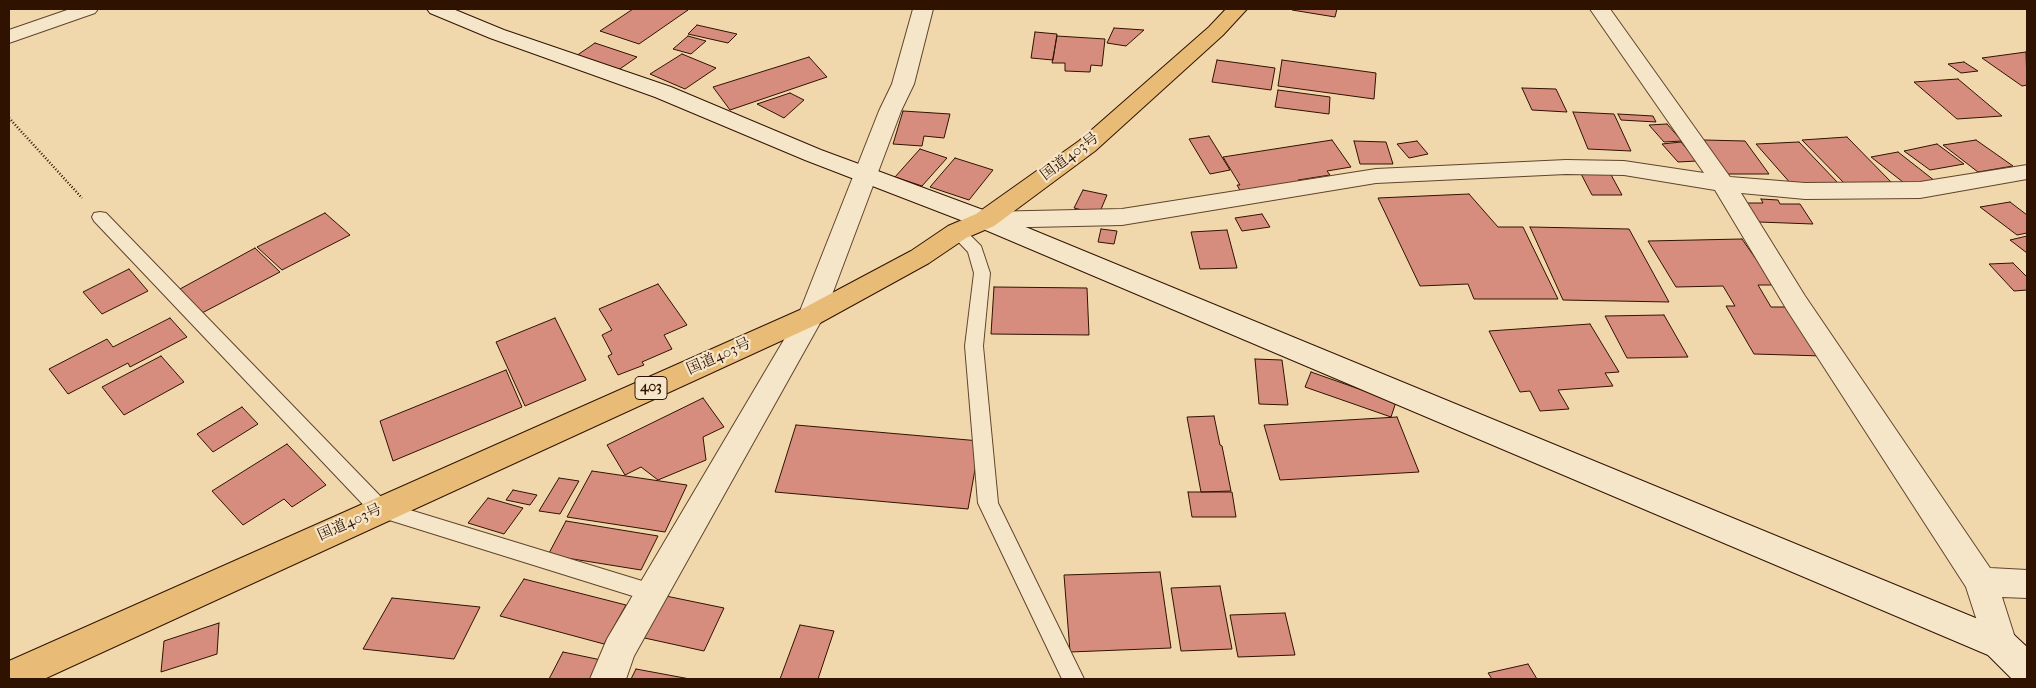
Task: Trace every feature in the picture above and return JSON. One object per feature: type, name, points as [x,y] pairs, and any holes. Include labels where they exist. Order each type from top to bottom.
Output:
[{"type":"highway","name":"国道403号","points":[[9,678],[811,316],[920,257],[957,232],[985,220],[1087,146],[1238,9]]},
{"type":"street","points":[[9,37],[88,9]]},
{"type":"street","points":[[437,9],[497,34],[663,92],[866,176],[985,220],[2000,644],[2027,670]]},
{"type":"street","points":[[608,679],[619,650],[811,316],[890,111],[903,84],[923,9]]},
{"type":"street","points":[[1600,9],[1723,184],[1796,303],[1981,582],[2000,644]]},
{"type":"street","points":[[985,220],[1122,217],[1376,176],[1566,167],[1624,168],[1723,184],[1806,191],[1920,190],[2027,172]]},
{"type":"street","points":[[1981,582],[2027,584]]},
{"type":"lane","points":[[100,216],[380,509],[652,593]]},
{"type":"lane","points":[[957,232],[975,250],[982,273],[974,346],[988,503],[1073,679]]},
{"type":"path","points":[[9,118],[100,216]]},
{"type":"building","points":[[633,9],[688,10],[639,44],[600,31]]},
{"type":"building","points":[[1293,9],[1337,9],[1335,17]]},
{"type":"building","points":[[697,25],[737,34],[728,43],[688,34]]},
{"type":"building","points":[[1114,28],[1144,30],[1126,46],[1107,43]]},
{"type":"building","points":[[1035,32],[1057,34],[1053,60],[1031,58]]},
{"type":"building","points":[[688,36],[706,41],[691,54],[673,49]]},
{"type":"building","points":[[1057,36],[1105,39],[1102,66],[1091,65],[1090,72],[1065,71],[1065,63],[1052,63]]},
{"type":"building","points":[[595,43],[637,57],[617,71],[576,56]]},
{"type":"building","points":[[2026,52],[2027,85],[2022,86],[1982,58]]},
{"type":"building","points":[[682,54],[716,68],[685,89],[650,74]]},
{"type":"building","points":[[809,57],[827,77],[730,110],[713,87]]},
{"type":"building","points":[[1217,60],[1275,68],[1271,90],[1212,82]]},
{"type":"building","points":[[1282,60],[1376,73],[1374,99],[1278,86]]},
{"type":"building","points":[[1964,62],[1978,71],[1961,73],[1948,64]]},
{"type":"building","points":[[1958,79],[2002,116],[1957,119],[1914,82]]},
{"type":"building","points":[[1522,88],[1556,89],[1567,112],[1532,110]]},
{"type":"building","points":[[1278,90],[1330,97],[1329,114],[1275,107]]},
{"type":"building","points":[[790,93],[804,100],[784,118],[757,104]]},
{"type":"building","points":[[903,111],[950,114],[944,138],[924,136],[922,146],[893,144]]},
{"type":"building","points":[[1573,112],[1614,114],[1631,151],[1588,149]]},
{"type":"building","points":[[1618,114],[1653,116],[1656,122],[1621,120]]},
{"type":"building","points":[[1667,124],[1682,141],[1664,142],[1649,125]]},
{"type":"building","points":[[1209,136],[1230,170],[1210,174],[1189,139]]},
{"type":"building","points":[[1847,137],[1893,184],[1847,186],[1802,140]]},
{"type":"building","points":[[1332,140],[1351,167],[1327,171],[1330,175],[1298,180],[1302,185],[1242,194],[1237,185],[1240,185],[1223,157]]},
{"type":"building","points":[[1704,140],[1745,141],[1769,174],[1726,174]]},
{"type":"building","points":[[1976,140],[2013,166],[1978,172],[1943,145]]},
{"type":"building","points":[[1354,141],[1386,142],[1393,164],[1360,164]]},
{"type":"building","points":[[1417,141],[1428,154],[1409,158],[1397,144]]},
{"type":"building","points":[[1681,142],[1697,161],[1678,162],[1662,144]]},
{"type":"building","points":[[1799,142],[1838,183],[1792,185],[1756,144]]},
{"type":"building","points":[[1937,144],[1964,164],[1930,170],[1904,151]]},
{"type":"building","points":[[920,149],[947,158],[922,186],[895,177]]},
{"type":"building","points":[[1898,152],[1935,181],[1908,186],[1871,157]]},
{"type":"building","points":[[955,158],[993,170],[969,200],[930,187]]},
{"type":"building","points":[[1579,170],[1609,171],[1622,195],[1592,195]]},
{"type":"building","points":[[1083,190],[1107,195],[1099,214],[1074,208]]},
{"type":"building","points":[[1469,194],[1498,227],[1523,227],[1558,299],[1474,299],[1468,284],[1420,286],[1378,198]]},
{"type":"building","points":[[1761,199],[1778,200],[1780,204],[1800,204],[1813,224],[1759,222],[1747,203],[1763,203]]},
{"type":"building","points":[[2010,202],[2027,215],[2027,233],[2017,235],[1980,207]]},
{"type":"building","points":[[325,213],[350,235],[282,270],[257,247]]},
{"type":"building","points":[[1262,214],[1270,227],[1242,231],[1235,218]]},
{"type":"building","points":[[1530,227],[1629,229],[1669,302],[1563,300]]},
{"type":"building","points":[[1101,229],[1117,231],[1114,244],[1098,242]]},
{"type":"building","points":[[1227,230],[1237,268],[1200,269],[1191,232]]},
{"type":"building","points":[[2027,236],[2027,253],[2010,240]]},
{"type":"building","points":[[1742,239],[1774,285],[1758,285],[1771,307],[1791,307],[1823,356],[1754,354],[1726,306],[1735,306],[1723,286],[1676,287],[1648,241]]},
{"type":"building","points":[[255,248],[280,272],[202,313],[180,289]]},
{"type":"building","points":[[2013,263],[2027,277],[2027,290],[2014,291],[1989,264]]},
{"type":"building","points":[[129,269],[148,291],[102,314],[83,292]]},
{"type":"building","points":[[658,284],[687,325],[664,335],[672,349],[642,362],[644,365],[618,375],[608,356],[612,354],[602,335],[612,330],[599,309]]},
{"type":"building","points":[[994,287],[1087,288],[1089,335],[991,334]]},
{"type":"building","points":[[1664,315],[1688,357],[1627,358],[1605,316]]},
{"type":"building","points":[[170,318],[187,337],[130,367],[128,363],[68,394],[49,369],[107,339],[113,347]]},
{"type":"building","points":[[555,318],[586,380],[525,406],[496,342]]},
{"type":"building","points":[[1590,324],[1619,372],[1605,373],[1613,386],[1558,390],[1569,409],[1540,411],[1530,391],[1520,392],[1489,331]]},
{"type":"building","points":[[161,356],[184,382],[124,415],[102,387]]},
{"type":"building","points":[[1255,359],[1282,360],[1288,405],[1259,404]]},
{"type":"building","points":[[506,370],[522,407],[393,461],[380,421]]},
{"type":"building","points":[[1311,372],[1396,402],[1391,417],[1305,387]]},
{"type":"building","points":[[703,398],[724,427],[703,437],[706,460],[658,480],[641,467],[625,475],[607,445]]},
{"type":"building","points":[[242,407],[258,424],[213,452],[197,434]]},
{"type":"building","points":[[1214,416],[1231,491],[1201,492],[1187,417]]},
{"type":"building","points":[[1397,417],[1419,472],[1280,480],[1264,425]]},
{"type":"building","points":[[796,425],[980,441],[968,509],[775,492]]},
{"type":"building","points":[[287,444],[326,485],[292,507],[284,499],[243,525],[212,491]]},
{"type":"building","points":[[592,471],[687,485],[665,532],[567,517]]},
{"type":"building","points":[[559,478],[579,481],[560,514],[539,511]]},
{"type":"building","points":[[513,490],[537,495],[530,505],[506,500]]},
{"type":"building","points":[[1188,492],[1232,492],[1236,517],[1192,517]]},
{"type":"building","points":[[488,498],[523,508],[504,534],[468,523]]},
{"type":"building","points":[[566,521],[658,536],[641,570],[548,555]]},
{"type":"building","points":[[1160,572],[1171,648],[1070,652],[1064,575]]},
{"type":"building","points":[[524,579],[626,605],[604,644],[500,616]]},
{"type":"building","points":[[1220,586],[1232,649],[1181,651],[1171,588]]},
{"type":"building","points":[[661,595],[724,608],[704,651],[640,637]]},
{"type":"building","points":[[392,598],[480,607],[454,659],[363,649]]},
{"type":"building","points":[[1285,613],[1295,655],[1238,657],[1230,615]]},
{"type":"building","points":[[219,623],[217,654],[161,672],[164,641]]},
{"type":"building","points":[[800,625],[834,631],[818,679],[780,679]]},
{"type":"building","points":[[563,652],[606,661],[597,679],[549,679]]},
{"type":"building","points":[[1528,664],[1537,679],[1492,679],[1488,673]]},
{"type":"building","points":[[636,669],[690,679],[631,679]]}]
